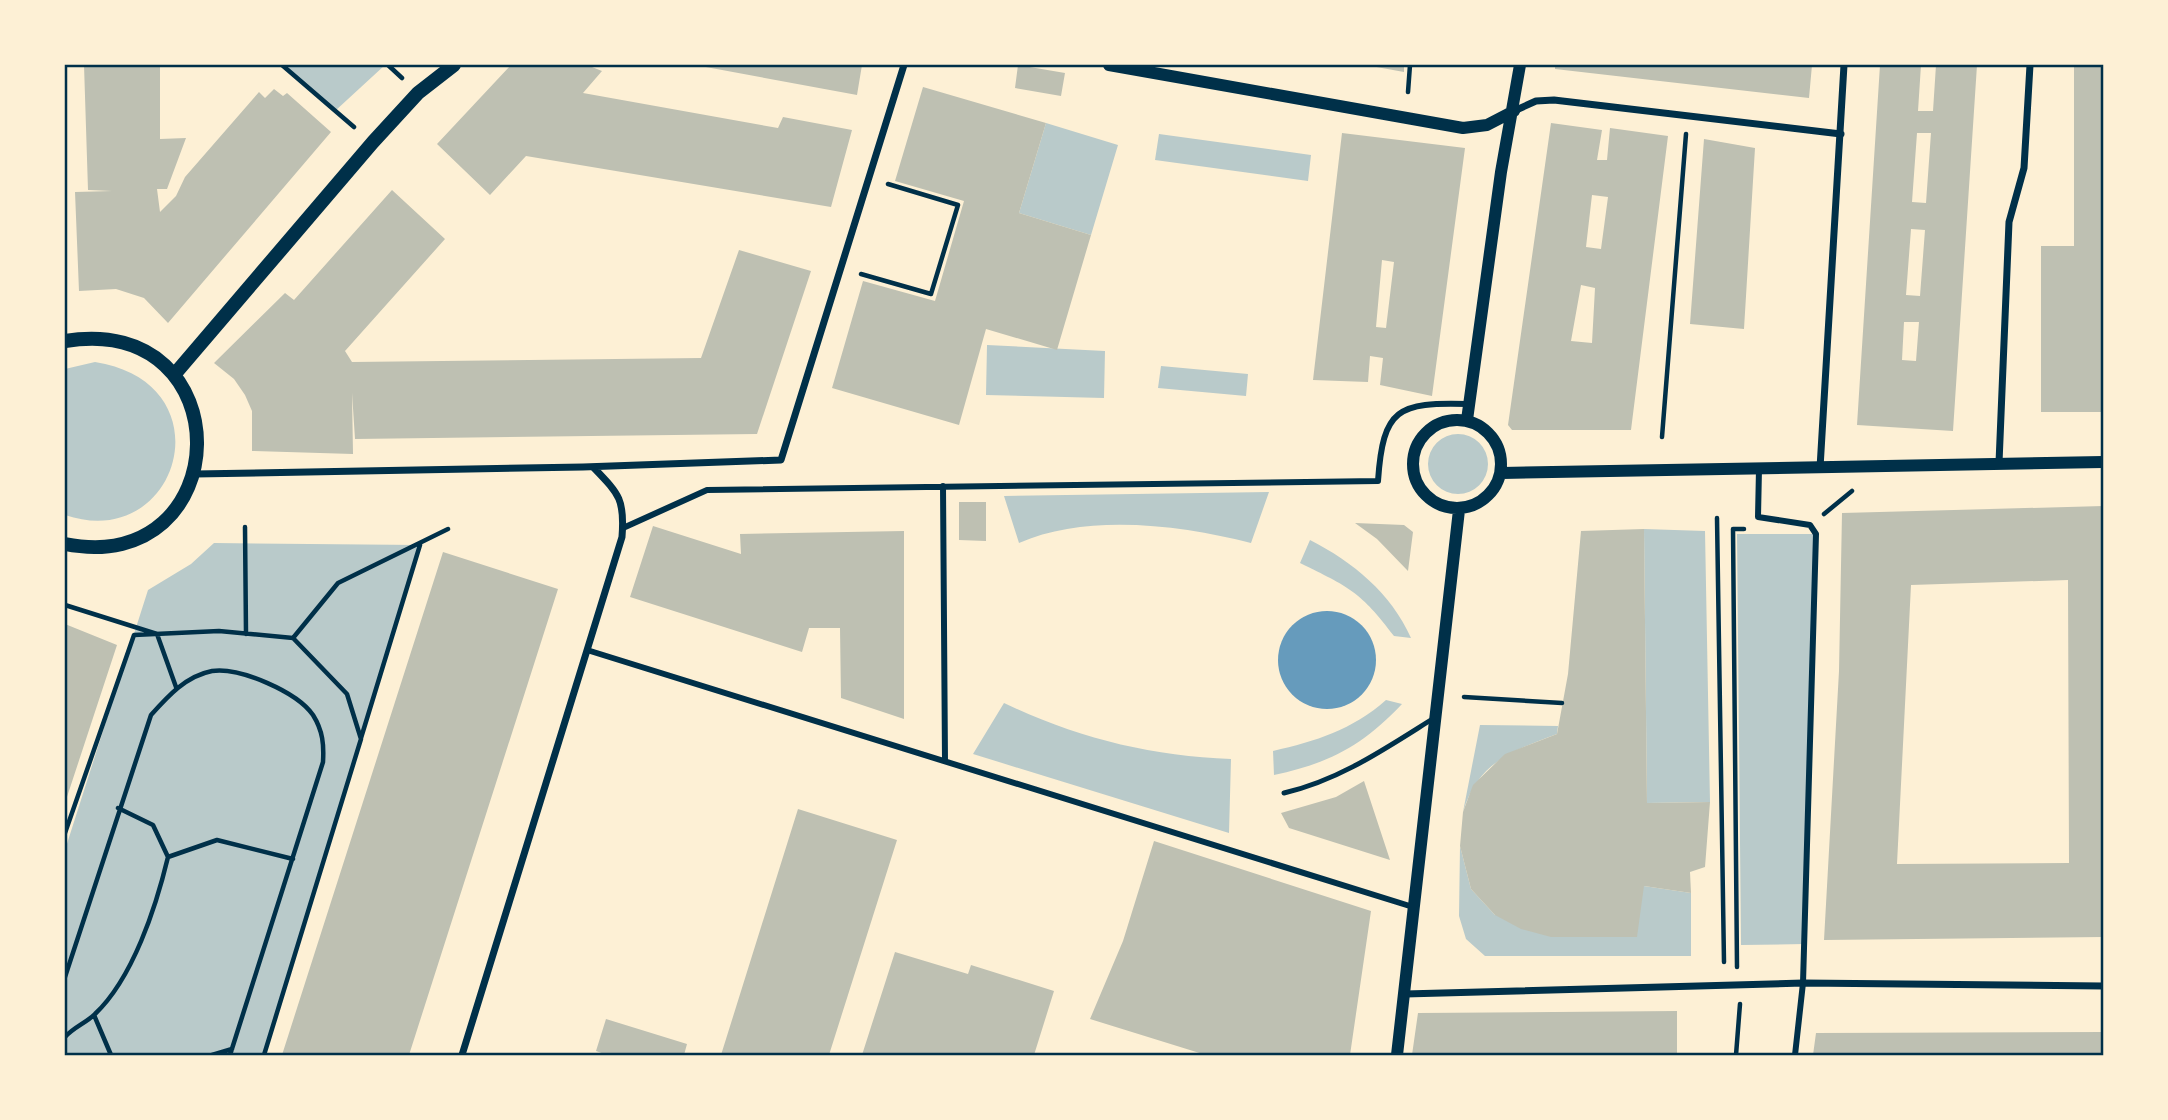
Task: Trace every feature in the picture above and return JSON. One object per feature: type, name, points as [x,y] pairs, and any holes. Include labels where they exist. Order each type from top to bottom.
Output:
[{"type":"main road","points":[[174,375],[373,142],[418,93],[454,65]]},
{"type":"main road","points":[[65,341],[92,337],[123,342],[151,355],[174,375],[192,405],[199,439],[195,474],[179,505],[155,529],[123,545],[89,549],[65,544]]},
{"type":"street","points":[[195,474],[593,467],[782,460],[904,65]]},
{"type":"street","points":[[1109,65],[1463,128],[1487,125],[1536,102],[1554,100],[1841,134]]},
{"type":"street","points":[[1467,420],[1501,172],[1514,111],[1520,65]]},
{"type":"street","points":[[1820,468],[1844,65]]},
{"type":"street","points":[[1999,463],[2009,222],[2024,169],[2030,65]]},
{"type":"street","points":[[622,528],[707,490],[1378,481],[1380,446],[1389,422],[1405,409],[1431,403],[1469,404]]},
{"type":"street","points":[[1467,420],[1488,431],[1501,450],[1502,473],[1494,491],[1479,505],[1459,510],[1438,505],[1421,492],[1413,471],[1415,450],[1426,432],[1445,421],[1467,420]]},
{"type":"street","points":[[1502,473],[2103,462]]},
{"type":"street","points":[[462,1055],[622,528],[624,510],[619,494],[593,467]]},
{"type":"street","points":[[1759,469],[1758,517],[1810,525],[1816,534],[1803,983],[1795,1055]]},
{"type":"street","points":[[943,485],[945,761]]},
{"type":"street","points":[[1397,1055],[1459,510]]},
{"type":"street","points":[[587,650],[1415,907]]},
{"type":"street","points":[[1405,994],[1803,983],[2103,986]]},
{"type":"lane","points":[[1284,793],[1314,786],[1342,773],[1436,717]]},
{"type":"path","points":[[282,65],[354,127]]},
{"type":"path","points":[[1408,92],[1410,65]]},
{"type":"path","points":[[1661,437],[1686,133]]},
{"type":"path","points":[[857,273],[931,294],[958,205],[883,183]]},
{"type":"path","points":[[1810,525],[1850,491]]},
{"type":"path","points":[[1717,518],[1724,962]]},
{"type":"path","points":[[245,527],[246,634]]},
{"type":"path","points":[[293,638],[338,583],[448,529]]},
{"type":"path","points":[[1736,1055],[1740,1010],[1733,529],[1756,530]]},
{"type":"path","points":[[264,1055],[420,545]]},
{"type":"path","points":[[65,605],[157,634]]},
{"type":"path","points":[[65,833],[134,635],[219,631],[293,638],[347,694],[361,739]]},
{"type":"path","points":[[157,634],[176,687]]},
{"type":"path","points":[[65,976],[118,808],[152,715],[176,687],[212,671],[251,676],[286,692],[312,714],[324,740],[323,762],[230,1055]]},
{"type":"path","points":[[1464,697],[1562,703]]},
{"type":"path","points":[[65,1037],[78,1023],[94,1015],[119,981],[144,937],[156,907],[167,857],[153,825],[118,808]]},
{"type":"path","points":[[167,857],[217,840],[293,859]]},
{"type":"path","points":[[94,1015],[111,1055]]},
{"type":"path","points":[[212,1055],[233,1049]]},
{"type":"shaded area","points":[[282,65],[385,65],[335,111]]},
{"type":"shaded area","points":[[1046,123],[1118,145],[1091,235],[1019,213]]},
{"type":"shaded area","points":[[1159,134],[1311,155],[1308,181],[1155,160]]},
{"type":"shaded area","points":[[987,345],[1105,351],[1104,398],[986,395]]},
{"type":"shaded area","points":[[95,362],[137,376],[163,400],[174,430],[173,461],[160,489],[137,510],[105,520],[65,515],[65,369]]},
{"type":"shaded area","points":[[1161,366],[1248,374],[1246,396],[1158,388]]},
{"type":"shaded area","points":[[1452,434],[1464,434],[1483,447],[1488,464],[1486,476],[1475,489],[1464,494],[1452,494],[1433,481],[1428,470],[1428,458],[1441,439]]},
{"type":"shaded area","points":[[1269,492],[1251,543],[1165,527],[1104,525],[1074,528],[1019,543],[1004,496]]},
{"type":"shaded area","points":[[1644,529],[1705,531],[1710,802],[1647,803]]},
{"type":"shaded area","points":[[1737,534],[1816,534],[1804,944],[1741,945]]},
{"type":"shaded area","points":[[1310,540],[1341,558],[1369,580],[1393,607],[1411,638],[1394,636],[1372,609],[1353,592],[1300,563]]},
{"type":"shaded area","points":[[214,543],[420,545],[264,1055],[65,1055],[65,850],[148,590],[191,564]]},
{"type":"shaded area","points":[[1386,700],[1402,704],[1359,742],[1312,765],[1274,775],[1273,751],[1347,727]]},
{"type":"shaded area","points":[[1004,703],[1059,726],[1114,743],[1172,754],[1231,759],[1229,833],[973,754]]},
{"type":"shaded area","points":[[1480,725],[1558,726],[1557,734],[1511,753],[1487,770],[1470,795],[1463,812]]},
{"type":"shaded area","points":[[1460,846],[1471,889],[1495,915],[1644,886],[1691,893],[1691,956],[1485,956],[1466,939],[1459,916]]},
{"type":"water","points":[[1327,611],[1346,615],[1362,625],[1372,641],[1376,660],[1372,679],[1362,695],[1346,705],[1327,709],[1308,705],[1292,695],[1282,679],[1278,660],[1282,641],[1292,625],[1308,615]]},
{"type":"building","points":[[84,65],[160,65],[160,139],[186,138],[167,189],[157,189],[160,212],[176,196],[185,177],[259,92],[265,98],[274,89],[283,96],[287,93],[331,132],[168,323],[144,298],[116,289],[79,291],[75,192],[112,191],[88,190]]},
{"type":"building","points":[[511,65],[587,65],[602,71],[583,93],[778,128],[783,117],[852,130],[831,207],[526,156],[490,195],[437,144]]},
{"type":"building","points":[[695,65],[862,65],[857,95]]},
{"type":"building","points":[[1018,65],[1065,73],[1061,96],[1015,88]]},
{"type":"building","points":[[1404,65],[1404,72],[1371,66]]},
{"type":"building","points":[[1555,65],[1812,65],[1809,98],[1555,69]]},
{"type":"building","points":[[1880,65],[1921,65],[1918,111],[1933,111],[1936,65],[1977,65],[1953,431],[1857,425]],"holes":[[[1917,133],[1931,133],[1926,203],[1912,202]],[[1911,229],[1925,230],[1920,296],[1906,295]],[[1904,322],[1919,322],[1916,361],[1902,360]]]},
{"type":"building","points":[[2074,65],[2103,65],[2103,412],[2041,412],[2041,246],[2074,246]]},
{"type":"building","points":[[923,87],[1046,123],[1019,213],[1091,235],[1057,350],[986,329],[959,425],[832,388],[863,281],[935,301],[964,201],[895,181]]},
{"type":"building","points":[[1551,123],[1602,130],[1597,160],[1607,160],[1610,128],[1668,136],[1631,430],[1512,430],[1508,425]],"holes":[[[1592,195],[1608,197],[1601,249],[1586,247]],[[1581,285],[1595,288],[1592,343],[1571,341]]]},
{"type":"building","points":[[1342,133],[1465,148],[1432,396],[1380,385],[1383,358],[1370,356],[1368,382],[1313,380]],"holes":[[[1382,260],[1394,262],[1386,328],[1376,327]]]},
{"type":"building","points":[[1704,139],[1755,148],[1744,329],[1690,324]]},
{"type":"building","points":[[392,190],[445,239],[345,351],[352,362],[701,358],[739,250],[811,271],[757,434],[355,439],[352,393],[353,454],[252,451],[252,411],[234,379],[214,363],[285,293],[294,300]]},
{"type":"building","points":[[959,502],[986,502],[986,541],[959,540]]},
{"type":"building","points":[[2103,506],[2103,937],[1824,940],[1839,671],[1842,513]],"holes":[[[2068,580],[2069,863],[1897,864],[1911,585]]]},
{"type":"building","points":[[1355,523],[1404,525],[1413,532],[1408,571],[1377,539]]},
{"type":"building","points":[[653,526],[741,554],[740,534],[904,531],[904,719],[841,698],[840,628],[809,628],[802,652],[630,597]]},
{"type":"building","points":[[1644,529],[1647,803],[1710,802],[1705,867],[1690,872],[1691,893],[1644,886],[1637,937],[1551,937],[1521,929],[1495,915],[1471,889],[1460,846],[1463,812],[1473,785],[1505,754],[1557,734],[1568,674],[1581,531]]},
{"type":"building","points":[[443,552],[558,589],[409,1055],[282,1055]]},
{"type":"building","points":[[65,624],[117,645],[65,803]]},
{"type":"building","points":[[1364,781],[1390,860],[1289,828],[1281,813],[1336,797]]},
{"type":"building","points":[[798,809],[897,840],[829,1055],[721,1055]]},
{"type":"building","points":[[1154,841],[1371,911],[1350,1055],[1206,1055],[1090,1019],[1123,941]]},
{"type":"building","points":[[895,952],[968,974],[971,965],[1054,991],[1034,1055],[862,1055]]},
{"type":"building","points":[[1677,1011],[1677,1055],[1412,1055],[1418,1013]]},
{"type":"building","points":[[606,1019],[687,1044],[684,1055],[607,1055],[596,1051]]},
{"type":"building","points":[[2103,1032],[2103,1055],[1813,1055],[1816,1033]]}]
